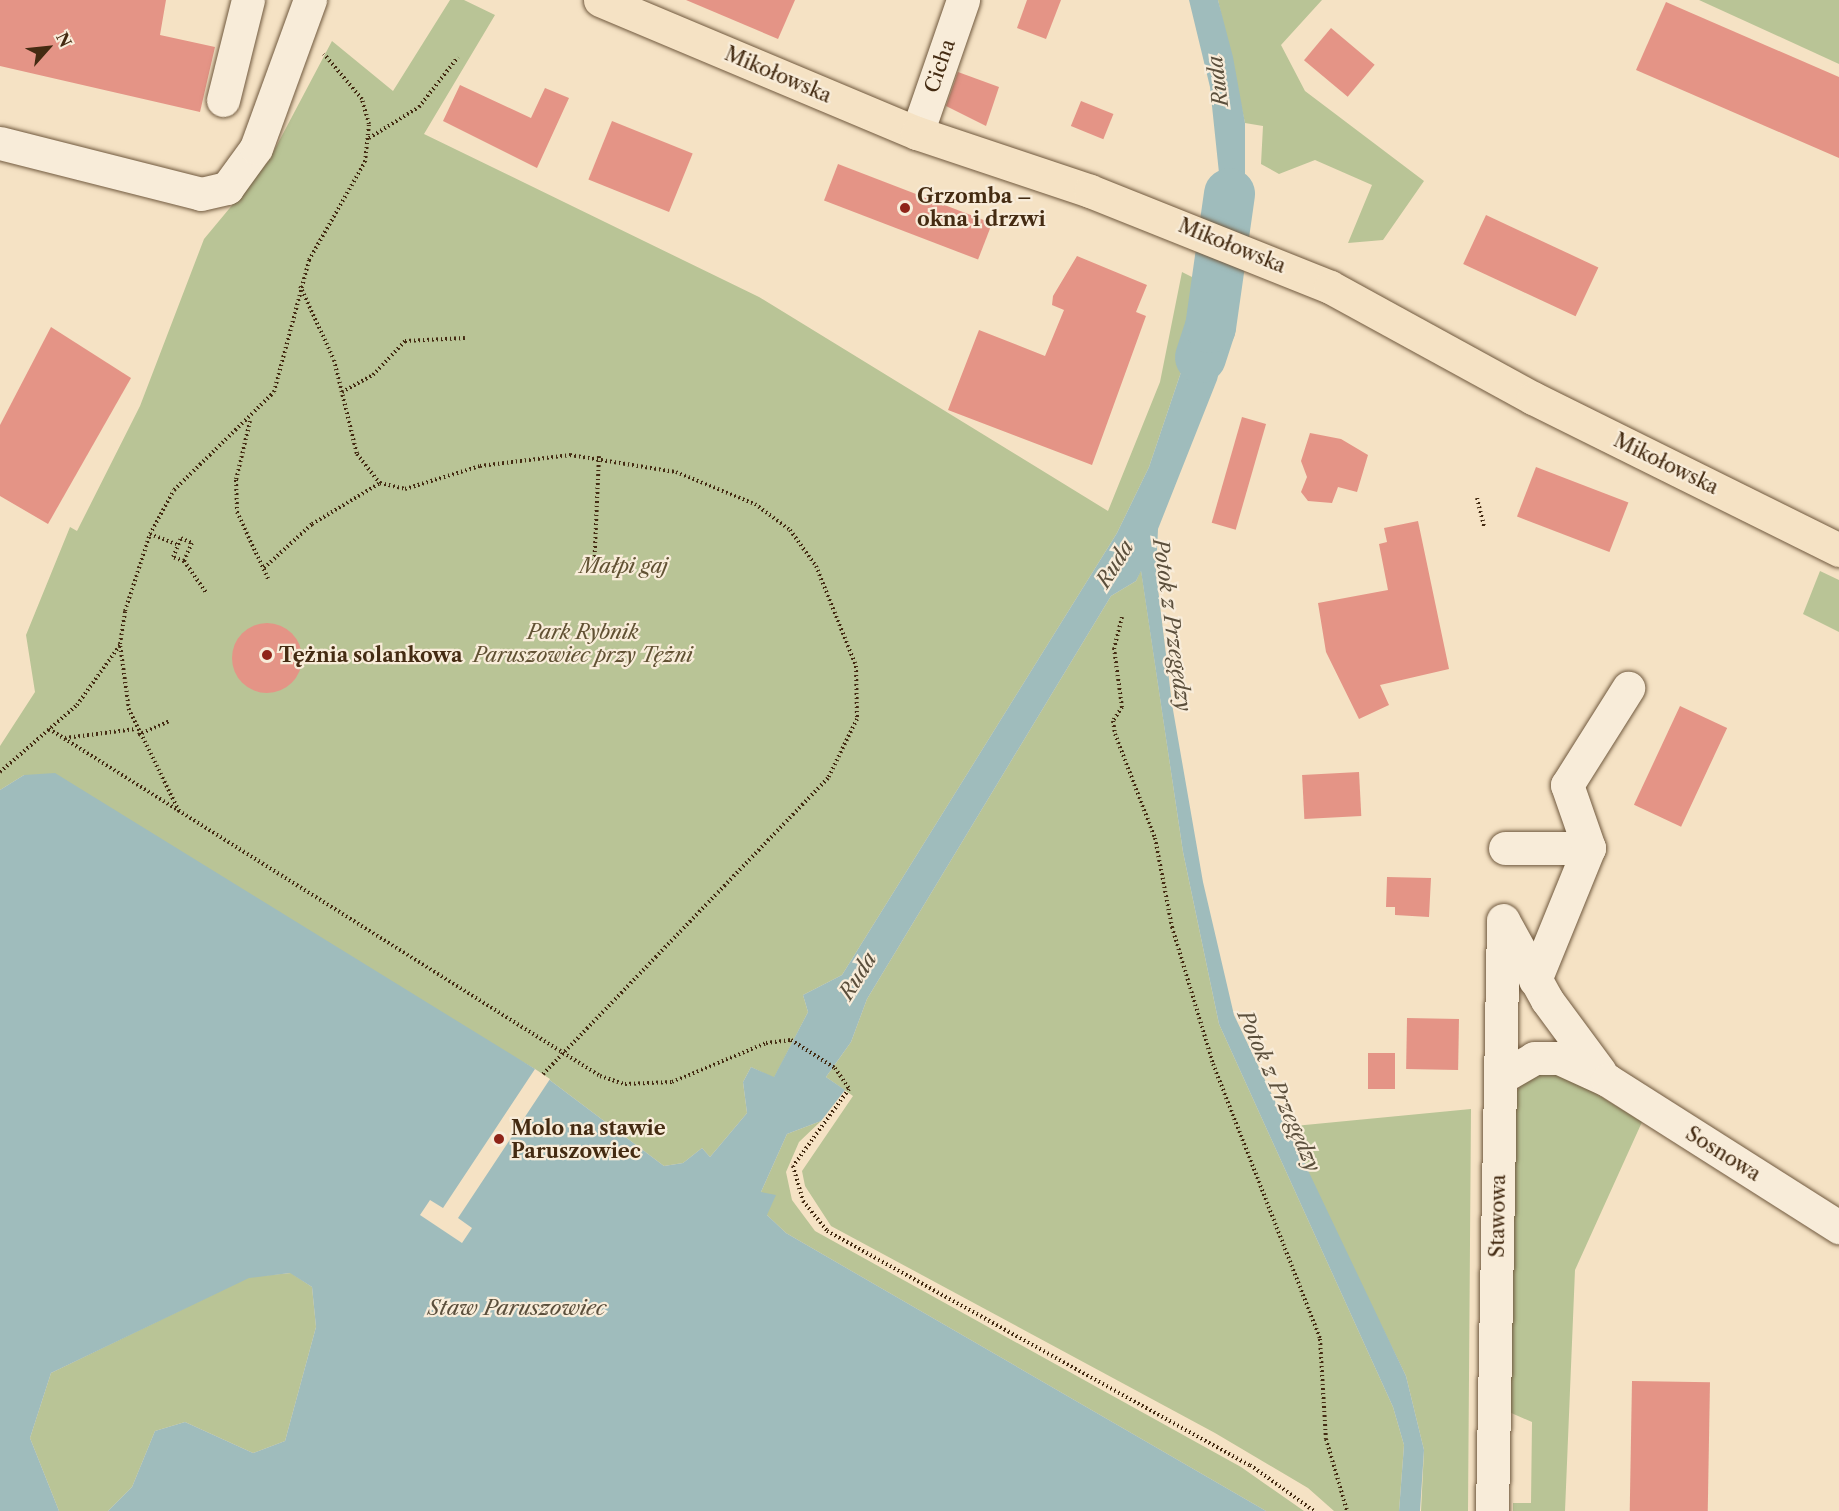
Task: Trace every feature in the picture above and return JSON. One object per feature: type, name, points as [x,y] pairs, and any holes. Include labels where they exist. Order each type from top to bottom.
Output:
[{"type":"main road","name":"Mikołowska","points":[[600,0],[916,133],[1190,228],[1340,292],[1533,398],[1839,550]]},
{"type":"street","points":[[223,100],[248,0]]},
{"type":"street","points":[[0,143],[201,194],[227,188],[256,148],[310,0]]},
{"type":"street","name":"Cicha","points":[[916,133],[963,0]]},
{"type":"street","points":[[1565,1048],[1535,980],[1589,848],[1567,785],[1628,688]]},
{"type":"street","points":[[1505,848],[1589,848]]},
{"type":"street","name":"Stawowa","points":[[1492,1511],[1503,920],[1535,980]]},
{"type":"street","name":"Sosnowa","points":[[1501,1015],[1565,1048],[1607,1080],[1839,1227]]},
{"type":"street","name":"Sosnowa","points":[[1500,1078],[1534,1058],[1565,1048]]},
{"type":"path","points":[[0,772],[77,705],[120,644],[150,534],[188,472],[250,421],[280,379],[300,286],[320,235],[360,173],[369,138],[362,99],[326,57]]},
{"type":"path","points":[[369,138],[419,107],[458,57]]},
{"type":"path","points":[[300,286],[342,392],[357,454],[380,483],[405,489],[520,459],[599,456],[676,472],[755,504],[790,530],[837,611],[856,666],[859,705],[842,757],[805,806],[560,1052],[543,1074]]},
{"type":"path","points":[[342,392],[373,375],[405,342],[465,338]]},
{"type":"path","points":[[250,421],[236,480],[237,512],[269,580]]},
{"type":"path","points":[[594,570],[599,456]]},
{"type":"path","points":[[264,568],[312,524],[380,483]]},
{"type":"path","points":[[1477,498],[1484,527]]},
{"type":"path","points":[[150,534],[178,545]]},
{"type":"path","points":[[184,561],[192,543],[181,538],[173,557],[184,561],[206,592]]},
{"type":"path","points":[[1122,617],[1113,648],[1122,707],[1113,721],[1115,734],[1155,838],[1172,927],[1213,1064],[1320,1339],[1326,1440],[1347,1511]]},
{"type":"path","points":[[120,644],[135,729],[179,812]]},
{"type":"path","points":[[138,735],[170,721]]},
{"type":"path","points":[[49,729],[560,1052],[626,1084],[672,1082],[779,1039],[791,1040],[835,1068],[849,1089],[796,1158],[792,1175],[803,1201],[827,1231],[1250,1465],[1314,1511]]},
{"type":"path","points":[[64,738],[135,729]]},
{"type":"green space","name":"Park Rybnik Paruszowiec przy Tężni","points":[[450,0],[464,0],[495,15],[424,134],[759,297],[1108,511],[1160,382],[1182,272],[1210,286],[1149,467],[1117,533],[842,975],[803,995],[808,1012],[774,1078],[751,1067],[743,1082],[747,1113],[710,1157],[702,1148],[683,1163],[664,1166],[535,1069],[24,775],[0,790],[0,746],[35,692],[26,635],[70,527],[77,531],[140,406],[204,239],[268,162],[332,41],[393,91]]},
{"type":"green space","points":[[1218,0],[1322,0],[1281,45],[1305,91],[1424,181],[1383,240],[1348,243],[1372,185],[1315,160],[1279,174],[1261,164],[1263,126],[1245,123]]},
{"type":"green space","points":[[1699,0],[1839,0],[1839,64]]},
{"type":"green space","points":[[1141,570],[1183,852],[1219,1024],[1393,1407],[1404,1445],[1399,1511],[1334,1511],[1308,1488],[1215,1433],[831,1226],[805,1186],[802,1171],[853,1096],[826,1077],[851,1042],[867,999],[1111,596],[1136,581]]},
{"type":"green space","points":[[1820,571],[1839,580],[1839,632],[1803,614]]},
{"type":"green space","points":[[1543,1070],[1558,1070],[1642,1122],[1575,1270],[1565,1511],[1513,1511],[1513,1503],[1531,1503],[1532,1422],[1509,1412],[1516,1093],[1524,1079]]},
{"type":"green space","points":[[1471,1109],[1468,1511],[1421,1511],[1424,1450],[1406,1376],[1284,1127]]},
{"type":"green space","points":[[821,1121],[799,1142],[786,1172],[792,1200],[815,1231],[1241,1467],[1304,1511],[1266,1511],[786,1233],[767,1215],[761,1192],[787,1134]]},
{"type":"green space","points":[[291,1273],[312,1287],[316,1327],[285,1441],[253,1453],[185,1422],[155,1431],[132,1487],[108,1511],[59,1511],[30,1438],[51,1373],[249,1277]]},
{"type":"water","points":[[1189,0],[1218,0],[1233,57],[1245,123],[1245,235],[1214,221],[1219,173],[1210,87]]},
{"type":"water","name":"Staw Paruszowiec","points":[[1210,286],[1238,298],[1217,380],[1158,529],[1156,572],[1172,704],[1203,882],[1234,1015],[1406,1376],[1424,1450],[1420,1511],[1399,1511],[1404,1445],[1393,1407],[1219,1024],[1183,852],[1141,571],[1136,581],[1111,596],[867,999],[851,1042],[826,1077],[845,1090],[821,1121],[787,1134],[761,1192],[776,1195],[767,1215],[786,1233],[1266,1511],[108,1511],[132,1487],[155,1431],[185,1422],[253,1453],[285,1441],[316,1327],[312,1287],[290,1273],[249,1278],[51,1373],[30,1438],[59,1511],[0,1511],[0,790],[24,775],[55,773],[535,1069],[664,1166],[683,1163],[702,1148],[710,1157],[747,1113],[743,1082],[751,1067],[774,1077],[808,1012],[803,995],[842,975],[1117,533],[1149,467]]},
{"type":"pier","name":"Molo na stawie Paruszowiec","points":[[535,1069],[550,1079],[458,1218],[472,1228],[462,1243],[420,1215],[430,1200],[443,1208]]},
{"type":"building","points":[[0,0],[166,0],[160,35],[215,47],[200,112],[0,66]]},
{"type":"building","points":[[686,0],[795,0],[778,39]]},
{"type":"building","points":[[1027,0],[1061,0],[1046,39],[1017,28]]},
{"type":"building","points":[[1666,2],[1839,77],[1839,158],[1636,70]]},
{"type":"building","points":[[1331,28],[1375,65],[1348,97],[1304,60]]},
{"type":"building","points":[[958,72],[999,87],[986,126],[946,106]]},
{"type":"building","points":[[460,85],[531,118],[545,88],[569,98],[537,168],[443,121]]},
{"type":"building","points":[[1081,101],[1113,114],[1103,139],[1071,126]]},
{"type":"building","points":[[612,121],[693,154],[669,212],[588,179]]},
{"type":"building","points":[[838,164],[992,223],[978,260],[824,200]]},
{"type":"building","points":[[1486,215],[1598,267],[1576,316],[1463,264]]},
{"type":"building","points":[[1077,256],[1147,285],[1136,312],[1146,316],[1092,465],[948,410],[979,330],[1045,356],[1064,310],[1052,305],[1053,296]]},
{"type":"building","points":[[51,327],[131,378],[48,524],[0,496],[0,425]]},
{"type":"building","points":[[1242,417],[1266,424],[1236,530],[1212,523]]},
{"type":"building","points":[[1310,433],[1341,439],[1368,455],[1357,492],[1338,487],[1332,503],[1308,501],[1301,492],[1307,477],[1301,461]]},
{"type":"building","points":[[1536,467],[1628,502],[1609,552],[1517,516]]},
{"type":"building","points":[[1418,521],[1449,669],[1380,685],[1389,705],[1359,719],[1326,652],[1318,603],[1388,590],[1379,544],[1387,542],[1384,528]]},
{"type":"building","name":"Tężnia solankowa","points":[[267,623],[280,626],[292,633],[299,645],[302,658],[299,671],[292,683],[280,690],[267,693],[254,690],[242,683],[235,671],[232,658],[235,645],[242,633],[254,626]]},
{"type":"building","points":[[1680,706],[1727,728],[1681,827],[1634,805]]},
{"type":"building","points":[[1359,772],[1361,816],[1304,819],[1302,775]]},
{"type":"building","points":[[1387,877],[1431,878],[1429,917],[1395,915],[1395,907],[1386,907]]},
{"type":"building","points":[[1407,1018],[1459,1019],[1458,1070],[1406,1069]]},
{"type":"building","points":[[1368,1053],[1395,1053],[1395,1089],[1368,1089]]},
{"type":"building","points":[[1632,1381],[1710,1382],[1708,1511],[1630,1511]]},
{"type":"waterway","name":"Ruda","points":[[1200,357],[1210,327],[1229,193]]},
{"type":"place","name":"Grzomba – okna i drzwi","points":[[905,208]]},
{"type":"place","name":"Tężnia solankowa","points":[[267,655]]},
{"type":"place","name":"Molo na stawie Paruszowiec","points":[[499,1139]]},
{"type":"park label","name":"Małpi gaj","points":[[624,566]]},
{"type":"water label","name":"Potok z Przegędzy","points":[[1172,625]]},
{"type":"water label","name":"Potok z Przegędzy","points":[[1279,1091]]}]
